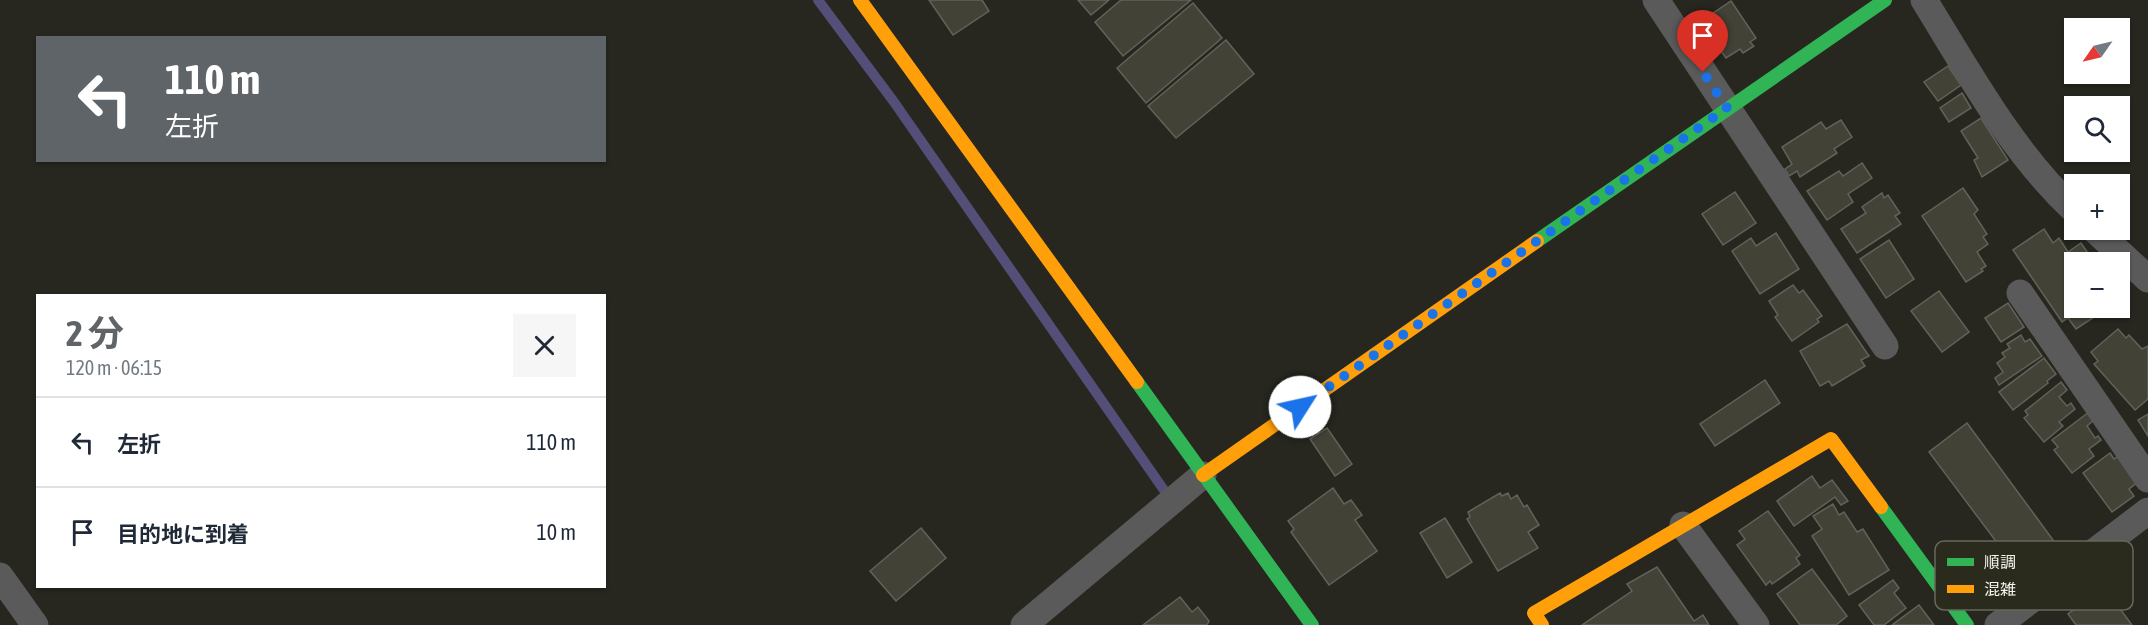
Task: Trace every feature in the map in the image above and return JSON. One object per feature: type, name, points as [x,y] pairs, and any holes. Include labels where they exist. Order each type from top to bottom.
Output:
[{"type":"street","points":[[860,0],[1312,625]]},
{"type":"street","points":[[1656,0],[1885,346]]},
{"type":"street","points":[[1024,625],[1203,475],[1885,0]]},
{"type":"street","points":[[1924,0],[1981,93],[2050,188],[2064,201]]},
{"type":"street","points":[[2106,240],[2148,279]]},
{"type":"street","points":[[2020,293],[2148,478]]},
{"type":"street","points":[[1542,625],[1534,613],[1831,439],[1935,581]]},
{"type":"street","points":[[2109,541],[2148,511]]},
{"type":"street","points":[[1683,525],[1756,625]]},
{"type":"street","points":[[0,576],[35,625]]},
{"type":"street","points":[[1956,610],[1967,625]]},
{"type":"street","points":[[1998,625],[2018,610]]},
{"type":"building","points":[[929,0],[982,0],[989,11],[953,35]]},
{"type":"building","points":[[1078,0],[1109,0],[1091,15]]},
{"type":"building","points":[[1121,0],[1191,0],[1123,56],[1095,22]]},
{"type":"building","points":[[1731,1],[1756,38],[1750,42],[1754,46],[1743,53],[1740,49],[1726,58],[1700,22]]},
{"type":"building","points":[[1193,3],[1222,38],[1146,103],[1117,68]]},
{"type":"building","points":[[1226,40],[1254,74],[1176,138],[1148,106]]},
{"type":"building","points":[[1948,66],[1961,85],[1938,101],[1924,82]]},
{"type":"building","points":[[1962,93],[1971,108],[1949,122],[1940,108]]},
{"type":"building","points":[[1981,118],[2008,160],[1982,177],[1974,160],[1978,158],[1961,131]]},
{"type":"building","points":[[1841,120],[1852,137],[1834,149],[1837,153],[1800,177],[1797,171],[1789,176],[1785,169],[1792,164],[1782,147],[1821,122],[1826,129]]},
{"type":"building","points":[[1862,163],[1872,178],[1848,194],[1853,202],[1827,220],[1807,191],[1839,171],[1843,176]]},
{"type":"building","points":[[1963,188],[1978,210],[1974,214],[1987,234],[1983,237],[1988,244],[1977,252],[1986,266],[1981,269],[1983,271],[1966,282],[1922,216]]},
{"type":"building","points":[[1735,192],[1756,223],[1723,245],[1702,214]]},
{"type":"building","points":[[1882,193],[1884,198],[1888,195],[1900,213],[1895,216],[1901,224],[1857,253],[1841,229],[1866,213],[1862,207]]},
{"type":"building","points":[[2044,229],[2053,243],[2059,238],[2068,252],[2064,252],[2064,318],[2068,318],[2062,322],[2013,250]]},
{"type":"building","points":[[1776,233],[1799,269],[1760,294],[1732,251],[1751,238],[1756,246]]},
{"type":"building","points":[[1889,240],[1914,279],[1886,298],[1860,259]]},
{"type":"building","points":[[2081,243],[2087,252],[2068,252]]},
{"type":"building","points":[[1793,285],[1799,293],[1803,290],[1822,316],[1817,319],[1819,322],[1792,341],[1775,317],[1778,315],[1769,301]]},
{"type":"building","points":[[1939,291],[1969,332],[1942,352],[1911,311]]},
{"type":"building","points":[[2008,303],[2024,327],[2001,342],[1985,318]]},
{"type":"building","points":[[2068,318],[2093,318],[2076,329]]},
{"type":"building","points":[[1847,324],[1869,356],[1861,360],[1865,366],[1832,386],[1829,381],[1820,386],[1800,351]]},
{"type":"building","points":[[2118,329],[2126,338],[2129,335],[2142,349],[2148,346],[2148,399],[2135,410],[2094,364],[2098,361],[2091,352]]},
{"type":"building","points":[[2021,335],[2025,342],[2030,339],[2042,356],[1999,385],[1995,378],[2003,372],[1997,363],[2005,357],[2002,353],[2010,348],[2007,344]]},
{"type":"building","points":[[2044,358],[2056,374],[2013,410],[1999,392]]},
{"type":"building","points":[[1765,380],[1780,403],[1715,446],[1700,424]]},
{"type":"building","points":[[2061,382],[2067,390],[2059,397],[2067,406],[2071,403],[2075,409],[2059,422],[2063,426],[2044,442],[2024,418],[2028,415],[2025,411]]},
{"type":"building","points":[[2089,412],[2095,419],[2087,426],[2095,438],[2098,436],[2101,440],[2089,449],[2094,456],[2072,473],[2054,450],[2058,447],[2052,440]]},
{"type":"building","points":[[2148,414],[2148,436],[2138,420]]},
{"type":"building","points":[[1967,423],[2054,541],[1996,541],[1929,452]]},
{"type":"building","points":[[1327,428],[1352,464],[1335,476],[1310,439]]},
{"type":"building","points":[[2110,453],[2114,459],[2118,456],[2138,482],[2129,489],[2134,496],[2112,512],[2083,473]]},
{"type":"building","points":[[1812,476],[1820,488],[1832,480],[1848,501],[1841,505],[1835,497],[1794,526],[1777,501]]},
{"type":"building","points":[[1333,488],[1344,504],[1351,500],[1362,515],[1355,520],[1377,551],[1329,585],[1291,532],[1294,529],[1288,521]]},
{"type":"building","points":[[1500,493],[1502,496],[1508,493],[1511,499],[1517,495],[1524,507],[1527,505],[1539,525],[1528,532],[1538,548],[1498,571],[1467,519],[1470,517],[1468,512]]},
{"type":"building","points":[[1833,504],[1839,515],[1844,512],[1857,532],[1863,529],[1889,570],[1849,595],[1812,536],[1822,529],[1813,516]]},
{"type":"building","points":[[1768,511],[1800,555],[1796,558],[1800,564],[1772,584],[1770,581],[1766,585],[1737,545],[1745,539],[1739,531]]},
{"type":"building","points":[[1445,518],[1472,562],[1447,578],[1420,533]]},
{"type":"building","points":[[921,528],[946,558],[896,601],[870,571]]},
{"type":"building","points":[[1657,567],[1694,621],[1703,615],[1709,625],[1582,625],[1632,591],[1627,584]]},
{"type":"building","points":[[1812,569],[1847,616],[1836,625],[1800,625],[1777,594]]},
{"type":"building","points":[[1893,580],[1899,588],[1894,593],[1906,608],[1884,625],[1874,625],[1859,605]]},
{"type":"building","points":[[1180,597],[1192,612],[1198,607],[1209,621],[1207,625],[1143,625]]},
{"type":"building","points":[[1919,605],[1934,625],[1892,625]]},
{"type":"building","points":[[2073,610],[2121,610],[2132,625],[2076,625],[2068,614]]},
{"type":"waterway","points":[[818,0],[894,102],[1166,493]]},
{"type":"traffic: fast","points":[[1537,241],[1885,0]]},
{"type":"traffic: fast","points":[[1137,382],[1312,625]]},
{"type":"traffic: fast","points":[[1881,507],[1935,581]]},
{"type":"traffic: fast","points":[[1956,610],[1967,625]]},
{"type":"traffic: slow","points":[[860,0],[1137,382]]},
{"type":"traffic: slow","points":[[1203,475],[1537,241]]},
{"type":"traffic: slow","points":[[1542,625],[1534,613],[1831,439],[1881,507]]},
{"type":"route","points":[[1300,407],[1727,108],[1703,72]]}]
